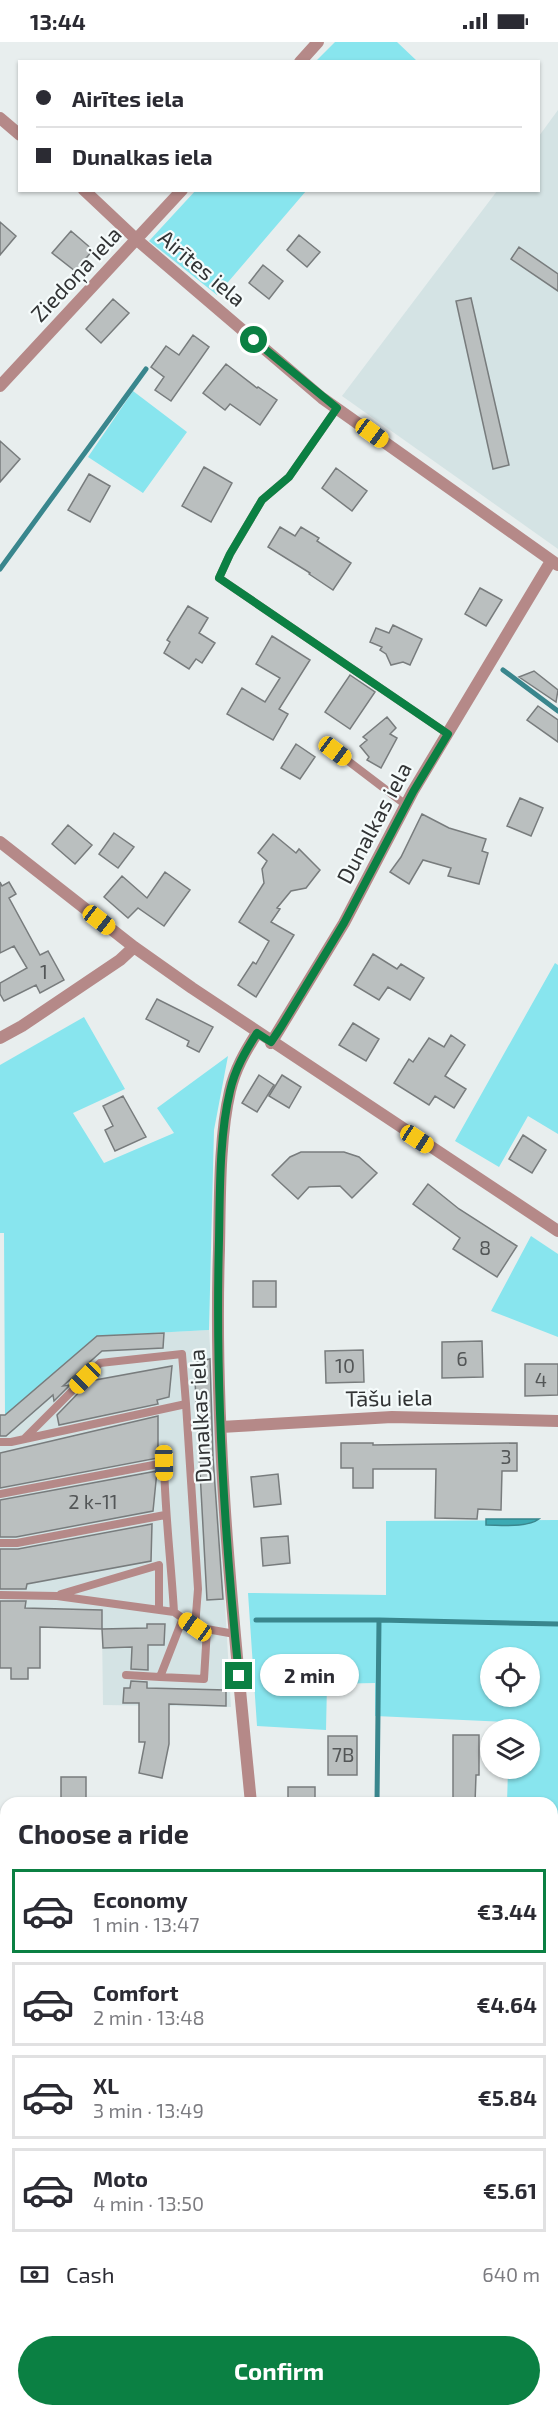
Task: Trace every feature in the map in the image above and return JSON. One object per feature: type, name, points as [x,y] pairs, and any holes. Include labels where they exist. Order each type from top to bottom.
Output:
[{"type":"street","points":[[302,60],[318,42]]},
{"type":"street","points":[[0,118],[18,133]]},
{"type":"street","name":"Airītes iela","points":[[86,192],[136,239],[322,398],[555,563]]},
{"type":"street","name":"Ziedoņa iela","points":[[0,386],[180,192]]},
{"type":"street","name":"Dunalkas iela","points":[[271,1042],[344,923],[406,805],[448,734],[555,563]]},
{"type":"street","points":[[0,842],[134,947],[257,1033],[558,1231]]},
{"type":"street","points":[[0,1038],[22,1026],[120,960],[134,947]]},
{"type":"street","name":"Dunalkas iela","points":[[250,1797],[235,1634],[221,1427],[217,1325],[222,1162],[227,1111],[235,1074],[257,1033]]},
{"type":"street","name":"Tāšu iela","points":[[221,1427],[392,1417],[558,1421]]},
{"type":"lane","points":[[337,408],[289,477],[262,500],[230,554],[219,578],[448,734]]},
{"type":"lane","points":[[335,751],[406,805]]},
{"type":"lane","points":[[24,1439],[100,1363],[182,1354],[198,1589],[195,1627]]},
{"type":"lane","points":[[0,1442],[24,1439],[186,1404]]},
{"type":"lane","points":[[0,1494],[164,1463],[165,1515],[169,1535],[174,1612]]},
{"type":"lane","points":[[0,1543],[17,1543],[165,1515]]},
{"type":"lane","points":[[57,1596],[159,1565],[159,1610]]},
{"type":"lane","points":[[0,1595],[57,1596],[174,1612],[195,1627],[235,1634]]},
{"type":"lane","points":[[160,1677],[183,1618]]},
{"type":"lane","points":[[126,1675],[204,1679],[207,1629]]},
{"type":"lane","points":[[0,2221],[0,2241]]},
{"type":"shaded area","points":[[335,42],[397,42],[416,60],[317,60]]},
{"type":"shaded area","points":[[558,110],[558,549],[342,396],[496,192],[540,192],[540,135]]},
{"type":"shaded area","points":[[194,192],[305,192],[217,295],[149,241]]},
{"type":"shaded area","points":[[133,391],[187,432],[143,493],[88,457]]},
{"type":"shaded area","points":[[555,963],[558,965],[558,1134],[528,1116],[499,1167],[455,1141]]},
{"type":"shaded area","points":[[84,1017],[125,1089],[73,1113],[104,1163],[174,1133],[157,1108],[228,1056],[214,1130],[209,1330],[97,1336],[5,1415],[4,1233],[0,1233],[0,1065]]},
{"type":"shaded area","points":[[531,1236],[558,1254],[558,1337],[491,1311]]},
{"type":"shaded area","points":[[209,1330],[231,1707],[103,1705],[102,1629],[0,1625],[0,1415],[5,1415],[97,1336]]},
{"type":"shaded area","points":[[486,1519],[539,1519],[521,1525],[486,1525]]},
{"type":"shaded area","points":[[558,1520],[558,1797],[507,1797],[508,1779],[540,1779],[540,1719],[480,1721],[375,1716],[375,1683],[327,1684],[326,1730],[257,1726],[248,1593],[386,1595],[386,1521]]},
{"type":"building","points":[[0,222],[16,236],[0,255]]},
{"type":"building","points":[[71,231],[93,250],[75,271],[52,253]]},
{"type":"building","points":[[299,235],[320,252],[307,267],[287,250]]},
{"type":"building","points":[[519,247],[558,274],[558,291],[511,259]]},
{"type":"building","points":[[263,265],[283,281],[269,299],[249,283]]},
{"type":"building","points":[[471,298],[509,465],[493,469],[456,301]]},
{"type":"building","points":[[113,299],[129,313],[101,343],[86,329]]},
{"type":"building","points":[[193,335],[209,347],[171,401],[155,390],[164,377],[151,367],[166,346],[179,355]]},
{"type":"building","points":[[226,364],[277,400],[260,425],[230,404],[225,410],[203,393]]},
{"type":"building","points":[[0,441],[20,459],[0,482]]},
{"type":"building","points":[[204,467],[232,483],[211,522],[182,506]]},
{"type":"building","points":[[336,468],[367,491],[352,511],[322,488]]},
{"type":"building","points":[[89,474],[110,486],[90,522],[68,510]]},
{"type":"building","points":[[280,527],[295,536],[301,527],[319,538],[317,541],[351,563],[333,590],[268,547]]},
{"type":"building","points":[[480,588],[502,600],[486,626],[465,614]]},
{"type":"building","points":[[188,606],[208,618],[199,633],[215,643],[202,663],[196,659],[189,669],[164,653],[170,642],[167,640]]},
{"type":"building","points":[[393,625],[422,639],[410,665],[403,662],[391,665],[386,654],[380,650],[382,647],[370,642],[376,628],[389,633]]},
{"type":"building","points":[[272,636],[310,660],[279,709],[288,714],[273,740],[227,714],[242,688],[265,702],[280,678],[256,664]]},
{"type":"building","points":[[534,671],[558,690],[556,702],[519,677]]},
{"type":"building","points":[[350,675],[375,692],[350,729],[325,712]]},
{"type":"building","points":[[538,706],[558,720],[558,742],[527,720]]},
{"type":"building","points":[[387,717],[396,728],[390,734],[397,738],[381,768],[367,760],[369,757],[360,746],[367,740],[363,737]]},
{"type":"building","points":[[296,744],[315,757],[300,779],[281,768]]},
{"type":"building","points":[[520,798],[543,808],[531,836],[507,826]]},
{"type":"building","points":[[422,814],[449,828],[486,839],[482,851],[488,853],[479,884],[448,876],[451,868],[423,860],[409,884],[390,872],[401,857]]},
{"type":"building","points":[[68,825],[92,845],[75,864],[52,844]]},
{"type":"building","points":[[114,833],[134,847],[118,868],[99,854]]},
{"type":"building","points":[[273,834],[296,853],[299,849],[320,870],[306,888],[291,891],[277,908],[280,909],[271,922],[294,935],[256,997],[238,985],[253,962],[256,964],[269,941],[239,922],[264,883],[262,869],[267,861],[258,853]]},
{"type":"building","points":[[165,872],[190,890],[164,926],[138,908],[128,918],[104,897],[122,876],[147,898]]},
{"type":"building","points":[[0,882],[2,886],[9,882],[16,894],[9,898],[40,955],[48,951],[64,980],[40,993],[36,985],[4,1001],[0,994],[0,983],[27,968],[14,946],[0,953]]},
{"type":"building","points":[[373,954],[397,969],[401,964],[424,978],[410,1000],[388,987],[379,1000],[354,985]]},
{"type":"building","points":[[157,999],[213,1027],[199,1052],[187,1046],[189,1041],[146,1019]]},
{"type":"building","points":[[353,1023],[379,1039],[366,1061],[339,1045]]},
{"type":"building","points":[[451,1035],[465,1045],[445,1076],[466,1089],[454,1108],[435,1096],[429,1105],[394,1083],[409,1059],[413,1062],[429,1038],[444,1047]]},
{"type":"building","points":[[259,1075],[274,1085],[257,1112],[242,1103]]},
{"type":"building","points":[[282,1075],[301,1087],[289,1108],[269,1096]]},
{"type":"building","points":[[123,1096],[146,1137],[115,1151],[105,1130],[113,1126],[103,1106]]},
{"type":"building","points":[[523,1135],[546,1150],[532,1173],[509,1159]]},
{"type":"building","points":[[301,1152],[344,1152],[359,1157],[377,1173],[352,1198],[340,1186],[309,1187],[298,1199],[272,1175],[290,1157]]},
{"type":"building","points":[[428,1184],[459,1209],[517,1246],[497,1277],[453,1249],[460,1238],[413,1204]]},
{"type":"building","points":[[253,1281],[276,1281],[276,1307],[253,1307]]},
{"type":"building","points":[[164,1333],[163,1348],[102,1351],[63,1386],[70,1385],[54,1401],[53,1395],[6,1436],[0,1436],[0,1415],[5,1415],[97,1336]]},
{"type":"building","points":[[482,1341],[483,1377],[442,1378],[442,1342]]},
{"type":"building","points":[[363,1350],[364,1382],[326,1383],[325,1351]]},
{"type":"building","points":[[210,1359],[213,1457],[223,1599],[207,1600],[194,1362]]},
{"type":"building","points":[[525,1364],[558,1364],[558,1395],[525,1396]]},
{"type":"building","points":[[172,1366],[169,1397],[157,1400],[158,1404],[59,1425],[57,1415],[90,1381]]},
{"type":"building","points":[[158,1416],[158,1458],[0,1488],[0,1453]]},
{"type":"building","points":[[341,1443],[373,1443],[373,1445],[517,1443],[517,1471],[502,1471],[501,1510],[478,1509],[477,1519],[435,1518],[436,1469],[373,1469],[373,1488],[353,1488],[353,1468],[341,1468]]},
{"type":"building","points":[[157,1471],[153,1511],[16,1537],[0,1537],[0,1500]]},
{"type":"building","points":[[278,1474],[281,1504],[254,1507],[251,1477]]},
{"type":"building","points":[[152,1524],[151,1561],[27,1584],[26,1589],[0,1589],[0,1549],[18,1549]]},
{"type":"building","points":[[288,1536],[290,1563],[263,1566],[261,1538]]},
{"type":"building","points":[[0,1601],[26,1601],[25,1608],[102,1610],[102,1629],[40,1627],[40,1668],[28,1668],[28,1679],[11,1679],[11,1668],[0,1668]]},
{"type":"building","points":[[147,1624],[165,1624],[164,1645],[148,1645],[148,1670],[131,1669],[132,1647],[103,1648],[102,1629],[147,1628]]},
{"type":"building","points":[[131,1681],[147,1682],[147,1688],[226,1690],[226,1706],[169,1704],[169,1744],[162,1778],[139,1773],[145,1742],[139,1742],[139,1703],[123,1703],[124,1688],[130,1688]]},
{"type":"building","points":[[453,1735],[479,1735],[479,1775],[476,1775],[475,1797],[453,1797]]},
{"type":"building","points":[[328,1736],[357,1736],[357,1775],[328,1775]]},
{"type":"building","points":[[61,1777],[86,1777],[86,1797],[61,1797]]},
{"type":"building","points":[[288,1787],[315,1787],[315,1797],[288,1797]]},
{"type":"waterway","points":[[0,569],[146,369]]},
{"type":"waterway","points":[[503,670],[558,711]]},
{"type":"waterway","points":[[256,1620],[379,1620]]},
{"type":"waterway","points":[[377,1797],[379,1620],[558,1624]]},
{"type":"route","points":[[239,1676],[232,1605],[217,1325],[222,1162],[230,1092],[243,1056],[257,1033],[271,1042],[281,1027],[344,923],[413,792],[448,734],[219,578],[230,554],[262,500],[289,477],[337,408],[254,340]]}]
